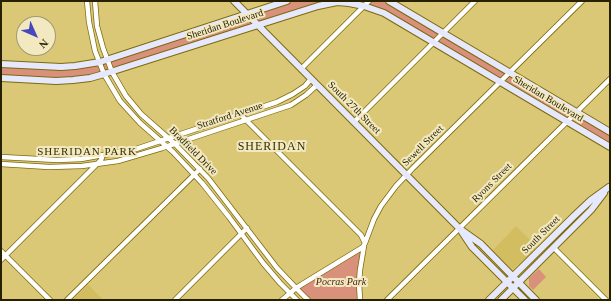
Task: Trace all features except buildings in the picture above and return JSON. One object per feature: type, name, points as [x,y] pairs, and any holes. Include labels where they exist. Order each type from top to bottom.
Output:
[{"type":"main road","name":"South 27th Street","points":[[234,1],[460,229],[481,244],[536,300]]},
{"type":"main road","name":"Sheridan Boulevard","points":[[1,64],[61,67],[100,62],[287,1]]},
{"type":"main road","name":"Sheridan Boulevard","points":[[389,1],[610,132]]},
{"type":"main road","name":"Sheridan Boulevard","points":[[1,78],[56,81],[90,78],[318,6],[337,2],[366,3],[610,148]]},
{"type":"main road","name":"South Street","points":[[501,300],[591,210],[610,187]]},
{"type":"main road","name":"South Street","points":[[489,300],[591,200],[610,187]]},
{"type":"main road","name":"South 27th Street","points":[[460,229],[472,247],[525,300]]},
{"type":"street","name":"Bradfield Drive","points":[[87,1],[90,31],[104,74],[114,92],[140,123],[194,174],[264,263],[297,300]]},
{"type":"street","name":"Bradfield Drive","points":[[95,1],[97,26],[102,48],[112,72],[126,96],[148,121],[175,144],[200,169],[261,248],[285,277],[308,300]]},
{"type":"street","points":[[354,122],[476,1]]},
{"type":"street","name":"Sewell Street","points":[[360,300],[360,270],[365,243],[374,219],[381,206],[406,175],[582,1]]},
{"type":"street","points":[[301,68],[366,3]]},
{"type":"street","name":"Stratford Avenue","points":[[1,157],[57,160],[81,159],[103,156],[136,148],[286,98],[305,86],[312,79]]},
{"type":"street","name":"Ryons Street","points":[[387,300],[610,79]]},
{"type":"street","name":"Stratford Avenue","points":[[1,164],[64,167],[118,161],[175,144],[291,105],[317,85]]},
{"type":"street","points":[[240,114],[361,235],[365,243],[360,249],[296,288],[282,300]]},
{"type":"street","points":[[1,260],[101,160],[103,156]]},
{"type":"street","points":[[67,300],[200,169]]},
{"type":"street","points":[[175,300],[247,228]]},
{"type":"street","points":[[554,248],[606,300]]},
{"type":"street","points":[[1,251],[50,300]]},
{"type":"shaded area","points":[[516,226],[537,247],[514,269],[511,268],[493,250]]},
{"type":"shaded area","points":[[86,282],[103,300],[67,300]]},
{"type":"green space","points":[[287,1],[389,1],[610,132],[610,147],[384,13],[337,2],[90,78],[1,78],[1,64],[91,64]]},
{"type":"green space","name":"Pocras Park","points":[[363,247],[361,258],[360,300],[308,300],[296,288]]},
{"type":"green space","points":[[539,269],[546,277],[533,290],[529,286],[529,278]]},
{"type":"district","name":"SHERIDAN","points":[[272,147]]},
{"type":"district","name":"SHERIDAN PARK","points":[[87,152]]}]
